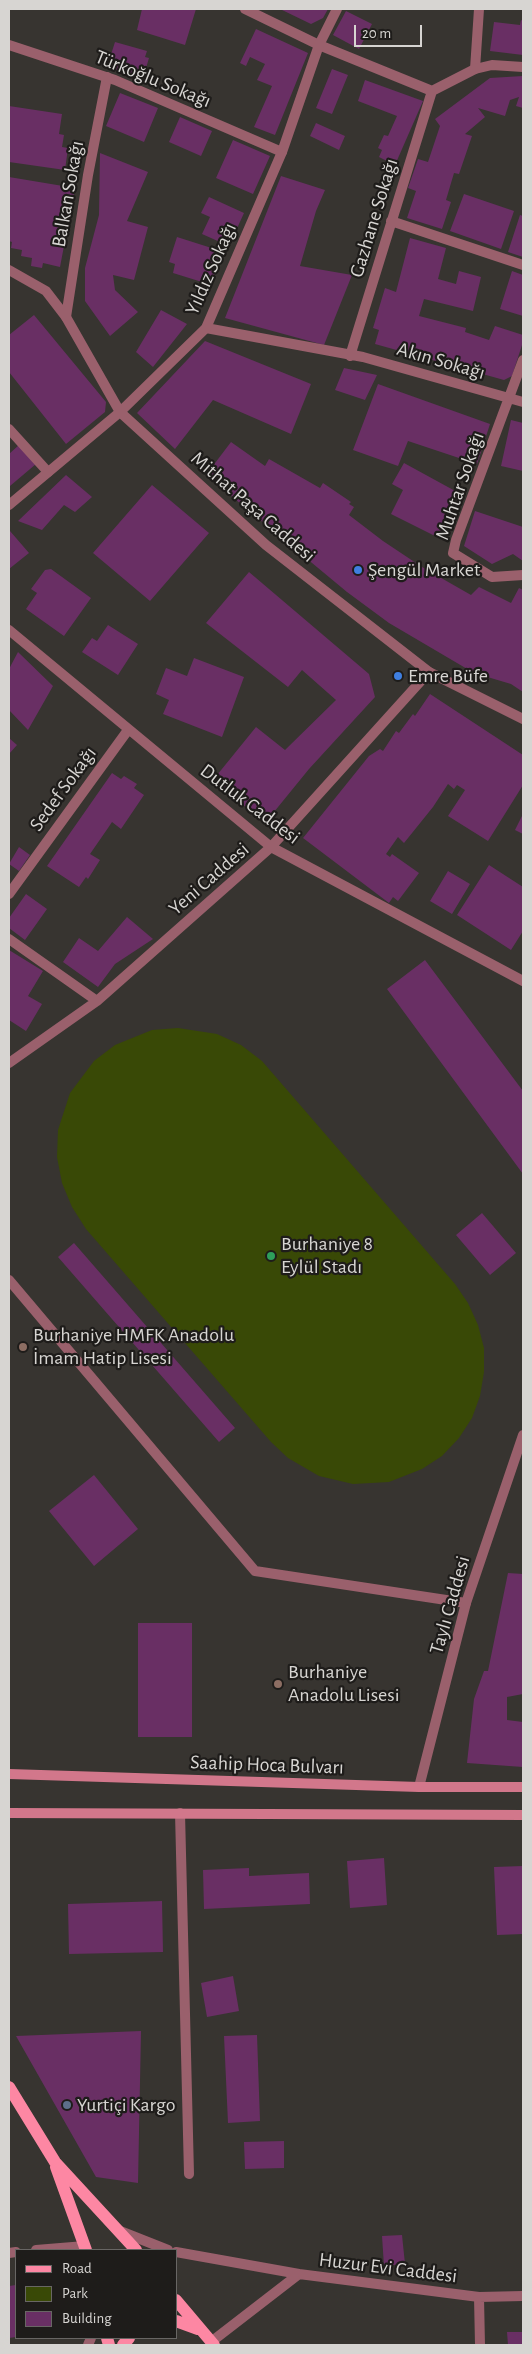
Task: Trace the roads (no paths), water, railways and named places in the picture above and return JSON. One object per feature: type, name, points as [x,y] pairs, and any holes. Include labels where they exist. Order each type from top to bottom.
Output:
[{"type":"main road","name":"Saahip Hoca Bulvarı","points":[[9,1774],[419,1787],[523,1787]]},
{"type":"main road","points":[[9,1813],[523,1814]]},
{"type":"main road","points":[[9,2087],[55,2162],[135,2249]]},
{"type":"main road","points":[[55,2162],[85,2248]]},
{"type":"main road","points":[[178,2302],[212,2344]]},
{"type":"main road","points":[[178,2321],[184,2322],[199,2330],[212,2344]]},
{"type":"street","points":[[245,9],[319,45],[432,91],[475,69],[492,65],[523,67]]},
{"type":"street","name":"Yıldız Sokağı","points":[[9,505],[120,412],[206,328],[282,152],[319,45],[337,9]]},
{"type":"street","points":[[475,69],[479,9]]},
{"type":"street","name":"Türkoğlu Sokağı","points":[[9,45],[107,77],[282,152]]},
{"type":"street","name":"Balkan Sokağı","points":[[66,317],[88,175],[107,77]]},
{"type":"street","name":"Gazhane Sokağı","points":[[350,356],[390,221],[432,91]]},
{"type":"street","points":[[390,221],[523,265]]},
{"type":"street","name":"Mithat Paşa Caddesi","points":[[9,270],[46,291],[66,317],[120,412],[266,545],[429,672],[523,718]]},
{"type":"street","name":"Akın Sokağı","points":[[206,328],[350,356],[523,402]]},
{"type":"street","name":"Muhtar Sokağı","points":[[523,360],[456,540],[454,553],[492,577],[523,576]]},
{"type":"street","points":[[9,429],[48,472]]},
{"type":"street","name":"Dutluk Caddesi","points":[[9,630],[271,847],[523,980]]},
{"type":"street","name":"Yeni Caddesi","points":[[9,1063],[97,1001],[271,847],[429,672]]},
{"type":"street","name":"Sedef Sokağı","points":[[9,894],[128,730]]},
{"type":"street","points":[[9,939],[97,1001]]},
{"type":"street","points":[[9,1280],[255,1572],[466,1603]]},
{"type":"street","name":"Taylı Caddesi","points":[[419,1787],[466,1603],[523,1435]]},
{"type":"street","points":[[180,1813],[189,2174]]},
{"type":"street","points":[[120,2231],[165,2249]]},
{"type":"street","points":[[60,2249],[85,2248]]},
{"type":"street","points":[[178,2252],[299,2274]]},
{"type":"street","name":"Huzur Evi Caddesi","points":[[212,2344],[299,2274],[479,2297],[523,2296]]},
{"type":"street","points":[[479,2297],[480,2345]]},
{"type":"place","name":"Şengül Market","points":[[358,570]]},
{"type":"place","name":"Emre Büfe","points":[[398,676]]},
{"type":"place","name":"Burhaniye 8 Eylül Stadı","points":[[271,1256]]},
{"type":"place","name":"Burhaniye HMFK Anadolu İmam Hatip Lisesi","points":[[23,1347]]},
{"type":"place","name":"Burhaniye Anadolu Lisesi","points":[[278,1684]]},
{"type":"place","name":"Yurtiçi Kargo","points":[[67,2105]]}]
